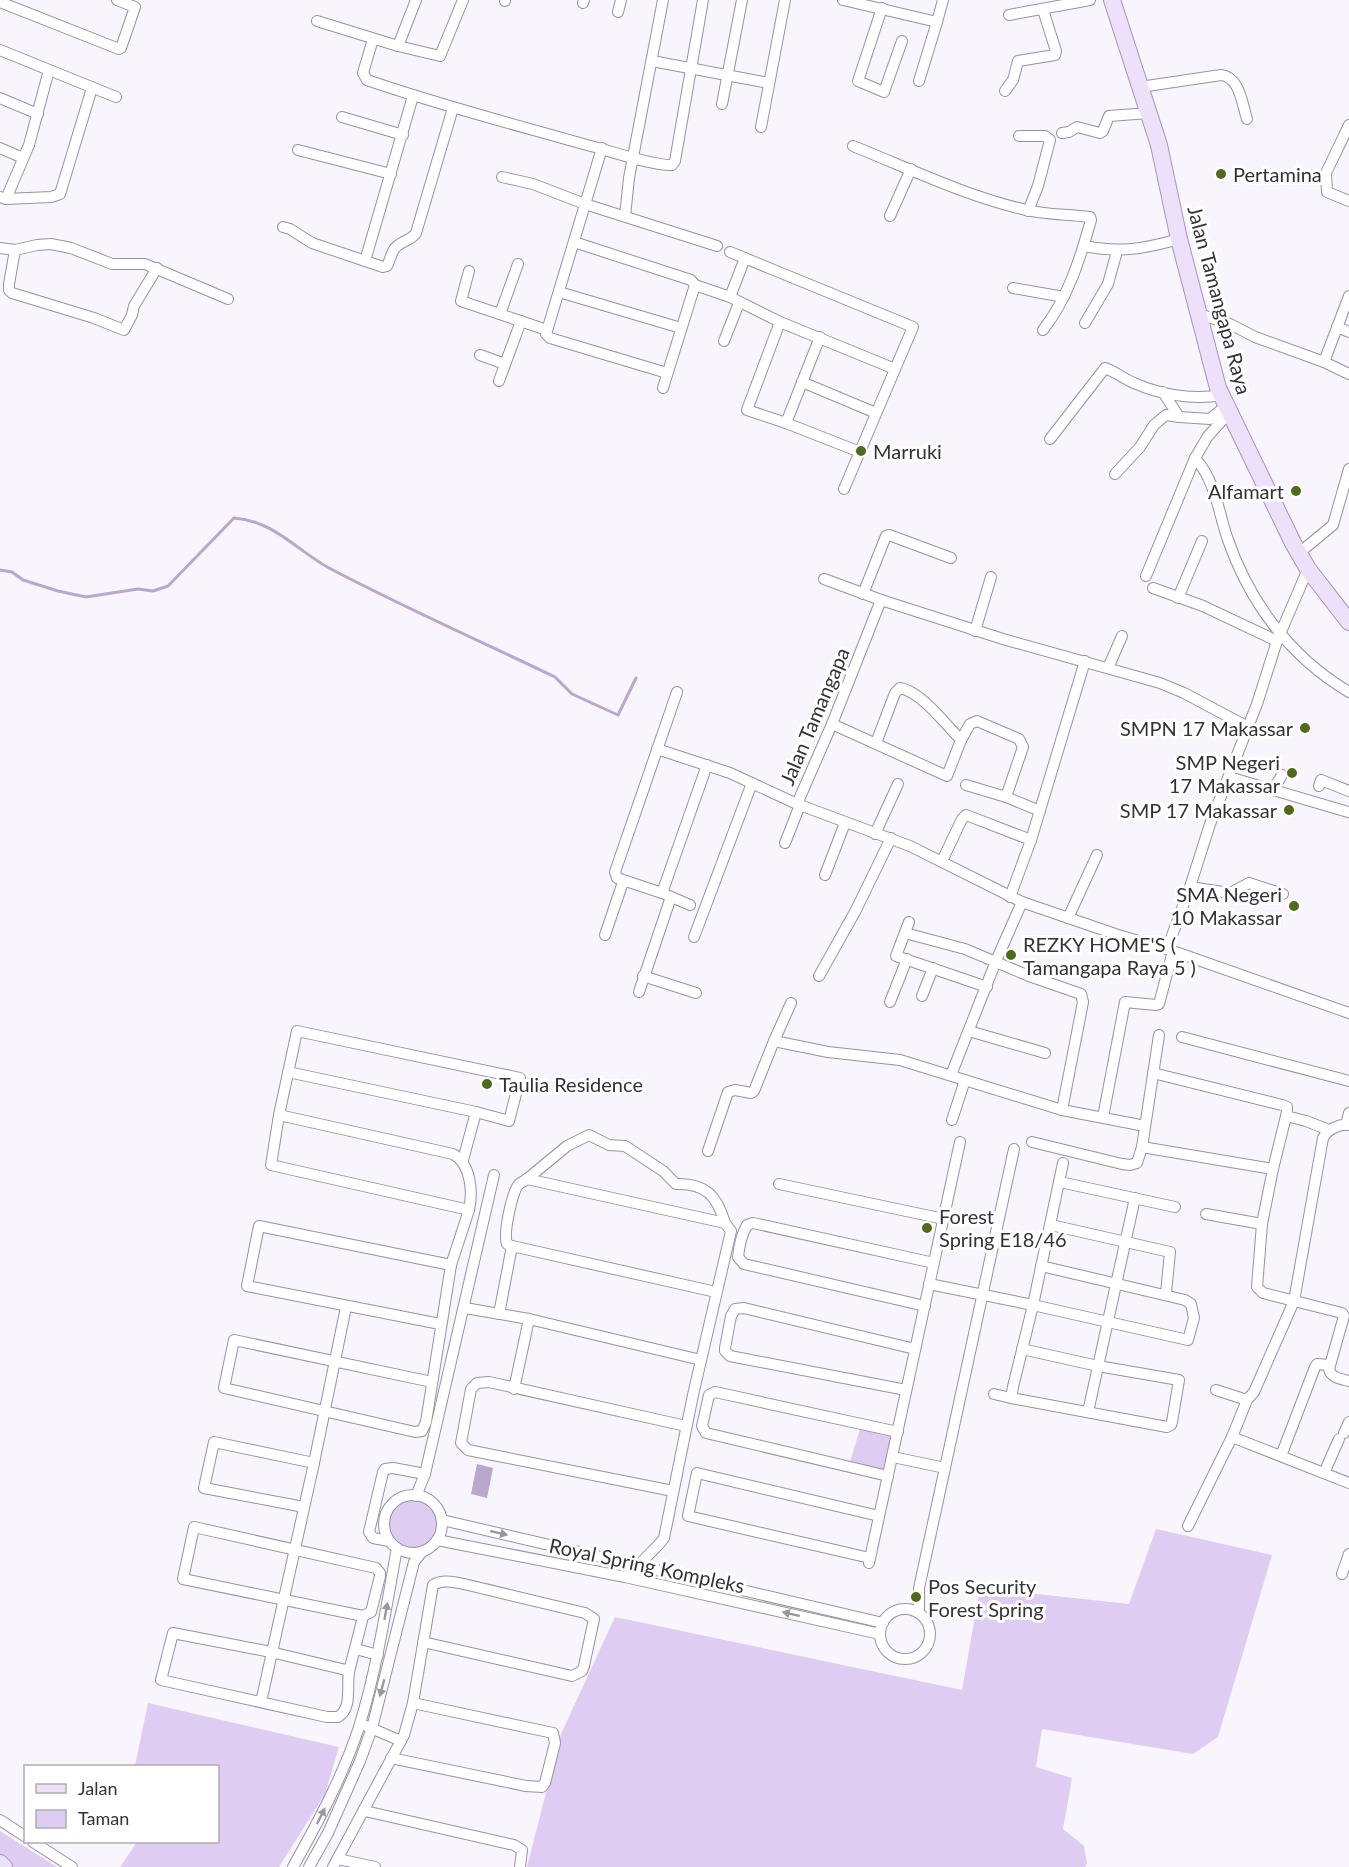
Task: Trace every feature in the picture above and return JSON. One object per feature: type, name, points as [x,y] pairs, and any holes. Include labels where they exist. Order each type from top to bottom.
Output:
[{"type":"main road","name":"Jalan Tamangapa Raya","points":[[1112,0],[1159,145],[1179,239],[1226,405],[1308,569],[1349,622]]},
{"type":"main road","points":[[0,1863],[4,1867]]},
{"type":"street","points":[[0,2],[117,49],[121,48],[136,4],[117,0]]},
{"type":"street","points":[[398,46],[416,0]]},
{"type":"street","points":[[317,21],[373,39],[440,56],[463,0]]},
{"type":"street","points":[[618,12],[621,0]]},
{"type":"street","points":[[625,216],[663,0]]},
{"type":"street","points":[[373,39],[363,73],[364,78],[453,108],[665,165],[674,163],[703,0]]},
{"type":"street","points":[[722,104],[742,0]]},
{"type":"street","points":[[761,127],[785,0]]},
{"type":"street","points":[[843,0],[885,6],[937,22]]},
{"type":"street","points":[[919,81],[943,0]]},
{"type":"street","points":[[1009,15],[1090,0]]},
{"type":"street","points":[[885,6],[858,81],[884,92],[902,40]]},
{"type":"street","points":[[1005,91],[1013,80],[1018,60],[1055,55],[1056,51],[1043,10]]},
{"type":"street","points":[[0,50],[116,97]]},
{"type":"street","points":[[652,61],[769,83]]},
{"type":"street","points":[[49,70],[29,145],[2,199],[51,197],[60,194],[92,88]]},
{"type":"street","points":[[1140,87],[1221,75],[1229,76],[1235,83],[1247,119]]},
{"type":"street","points":[[365,261],[413,96]]},
{"type":"street","points":[[0,98],[38,114]]},
{"type":"street","points":[[283,227],[308,241],[383,267],[387,266],[394,249],[414,236],[453,108]]},
{"type":"street","points":[[1062,133],[1077,127],[1100,133],[1109,116],[1149,113]]},
{"type":"street","points":[[342,117],[403,135]]},
{"type":"street","points":[[1349,125],[1326,173],[1327,192],[1349,201]]},
{"type":"street","points":[[1019,136],[1045,136],[1050,140],[1038,186],[1028,211]]},
{"type":"street","points":[[854,146],[962,191],[1028,211],[1054,215],[1090,216],[1084,246],[1064,297],[1059,309],[1043,330]]},
{"type":"street","points":[[0,148],[23,158]]},
{"type":"street","points":[[602,148],[546,334],[550,338],[667,373]]},
{"type":"street","points":[[298,150],[391,174]]},
{"type":"street","points":[[890,216],[911,169]]},
{"type":"street","points":[[502,177],[533,184],[585,204],[717,246]]},
{"type":"street","points":[[1084,246],[1117,251],[1139,249],[1179,239]]},
{"type":"street","points":[[574,242],[691,280],[695,285],[895,369]]},
{"type":"street","points":[[0,248],[15,250],[36,245],[59,245],[112,264],[145,264],[228,299]]},
{"type":"street","points":[[15,250],[5,289],[124,330],[134,306],[157,268]]},
{"type":"street","points":[[1085,323],[1108,284],[1117,251]]},
{"type":"street","points":[[730,252],[913,327],[844,489]]},
{"type":"street","points":[[724,341],[745,258]]},
{"type":"street","points":[[500,314],[518,264]]},
{"type":"street","points":[[469,272],[461,300],[547,330]]},
{"type":"street","points":[[663,387],[695,285]]},
{"type":"street","points":[[1013,288],[1064,297]]},
{"type":"street","points":[[559,292],[681,328]]},
{"type":"street","points":[[1324,362],[1349,296]]},
{"type":"street","points":[[1199,314],[1230,324],[1255,337],[1324,362],[1349,374]]},
{"type":"street","points":[[499,381],[521,321]]},
{"type":"street","points":[[780,322],[747,410],[860,452]]},
{"type":"street","points":[[1337,327],[1349,332]]},
{"type":"street","points":[[786,423],[820,337]]},
{"type":"street","points":[[480,356],[505,364]]},
{"type":"street","points":[[1050,439],[1104,369],[1135,384],[1226,405]]},
{"type":"street","points":[[802,382],[876,413]]},
{"type":"street","points":[[1163,392],[1179,417]]},
{"type":"street","points":[[1114,474],[1140,447],[1154,425],[1166,415],[1210,419],[1226,405]]},
{"type":"street","points":[[1146,576],[1195,458],[1226,405]]},
{"type":"street","points":[[1195,458],[1207,471],[1226,535],[1240,571],[1278,638]]},
{"type":"street","points":[[1299,553],[1333,525],[1349,469]]},
{"type":"street","points":[[863,594],[886,536],[890,535],[951,558]]},
{"type":"street","points":[[1178,598],[1202,542]]},
{"type":"street","points":[[1103,1117],[1125,1002],[1159,1004],[1170,950],[1210,824],[1248,727],[1278,638],[1308,569]]},
{"type":"street","points":[[975,631],[991,577]]},
{"type":"street","points":[[824,579],[975,631],[1160,683],[1248,727]]},
{"type":"street","points":[[1153,588],[1203,606],[1278,638],[1318,671],[1349,692]]},
{"type":"street","name":"Jalan Tamangapa","points":[[881,600],[799,804],[845,823],[891,838],[1022,902],[1170,950],[1349,1013]]},
{"type":"street","points":[[1108,668],[1122,636]]},
{"type":"street","points":[[1010,897],[1031,840],[1055,754],[1085,661]]},
{"type":"street","points":[[876,743],[895,693],[900,688],[924,702],[961,740]]},
{"type":"street","points":[[677,692],[615,872],[617,878],[623,882],[690,905]]},
{"type":"street","points":[[831,724],[947,776],[961,740],[974,721],[1005,733],[1021,741],[1023,752],[1006,797]]},
{"type":"street","points":[[657,749],[706,765],[799,804],[785,843]]},
{"type":"street","points":[[639,992],[706,765]]},
{"type":"street","points":[[1273,790],[1282,775]]},
{"type":"street","points":[[1229,777],[1348,812]]},
{"type":"street","points":[[1319,786],[1321,780],[1349,792]]},
{"type":"street","points":[[694,937],[752,783]]},
{"type":"street","points":[[875,834],[898,784]]},
{"type":"street","points":[[966,786],[1006,797],[1040,811]]},
{"type":"street","points":[[942,861],[966,815],[1031,840]]},
{"type":"street","points":[[825,875],[845,823]]},
{"type":"street","points":[[819,976],[856,910],[891,838]]},
{"type":"street","points":[[1068,918],[1097,855]]},
{"type":"street","points":[[605,935],[623,882]]},
{"type":"street","points":[[1190,887],[1230,892],[1249,883],[1283,894]]},
{"type":"street","points":[[951,1075],[1022,902]]},
{"type":"street","points":[[909,922],[896,954],[898,957],[987,987]]},
{"type":"street","points":[[905,933],[965,950],[1029,976],[1079,992],[1083,997],[1062,1110]]},
{"type":"street","points":[[890,1002],[907,959]]},
{"type":"street","points":[[922,996],[933,968]]},
{"type":"street","points":[[644,976],[696,993]]},
{"type":"street","points":[[708,1151],[728,1092],[735,1090],[751,1093],[754,1091],[791,1002]]},
{"type":"street","points":[[288,1072],[509,1121],[520,1078],[297,1031],[288,1072],[279,1115],[271,1166],[469,1210]]},
{"type":"street","points":[[969,1031],[1045,1053]]},
{"type":"street","points":[[1032,1142],[1130,1165],[1137,1163],[1142,1147],[1159,1035]]},
{"type":"street","points":[[1182,1037],[1349,1081]]},
{"type":"street","points":[[774,1041],[828,1052],[900,1060],[1062,1110],[1145,1125]]},
{"type":"street","points":[[1154,1072],[1285,1106],[1288,1109],[1262,1224],[1257,1287],[1263,1293],[1342,1313],[1344,1316],[1330,1365],[1330,1373],[1334,1377],[1349,1381]]},
{"type":"street","points":[[952,1120],[965,1080]]},
{"type":"street","points":[[432,1382],[234,1340],[224,1388],[422,1431],[426,1422],[451,1265],[469,1210],[471,1195],[463,1160],[476,1112]]},
{"type":"street","points":[[1188,1526],[1275,1348],[1294,1301],[1320,1150],[1325,1134],[1329,1130],[1347,1125],[1349,1113]]},
{"type":"street","points":[[279,1115],[453,1154],[463,1160]]},
{"type":"street","points":[[1286,1116],[1329,1130]]},
{"type":"street","points":[[625,1577],[636,1571],[638,1565],[664,1538],[686,1426],[730,1236],[729,1227],[725,1223],[720,1205],[708,1192],[693,1184],[676,1184],[663,1171],[626,1146],[609,1145],[589,1135],[567,1146],[520,1183],[515,1190],[505,1233],[507,1244],[716,1292]]},
{"type":"street","points":[[879,1516],[697,1473],[688,1516],[869,1561],[888,1476],[915,1348],[925,1306],[929,1284],[944,1219],[960,1142]]},
{"type":"street","points":[[1142,1147],[1273,1169]]},
{"type":"street","points":[[919,1613],[904,1609],[893,1612],[882,1628],[883,1645],[893,1656],[904,1659],[915,1657],[926,1647],[930,1636],[928,1625],[919,1613],[919,1588],[1014,1149]]},
{"type":"street","points":[[1011,1398],[1063,1163]]},
{"type":"street","points":[[416,1496],[424,1474],[465,1307],[494,1175]]},
{"type":"street","points":[[527,1179],[725,1223]]},
{"type":"street","points":[[1060,1182],[1175,1206]]},
{"type":"street","points":[[779,1184],[944,1219]]},
{"type":"street","points":[[1088,1412],[1135,1198]]},
{"type":"street","points":[[1206,1214],[1262,1224]]},
{"type":"street","points":[[925,1306],[744,1264],[738,1257],[739,1251],[744,1229],[753,1223],[934,1263]]},
{"type":"street","points":[[1051,1224],[1170,1252],[1164,1295]]},
{"type":"street","points":[[440,1324],[247,1286],[259,1226],[451,1265]]},
{"type":"street","points":[[499,1314],[512,1246]]},
{"type":"street","points":[[929,1284],[1188,1340],[1194,1318],[1191,1304],[1185,1300],[1041,1266]]},
{"type":"street","points":[[447,1288],[467,1293]]},
{"type":"street","points":[[444,1302],[529,1319],[701,1360]]},
{"type":"street","points":[[261,1702],[346,1306]]},
{"type":"street","points":[[906,1390],[730,1356],[725,1348],[731,1316],[735,1309],[744,1308],[915,1348]]},
{"type":"street","points":[[514,1389],[529,1319]]},
{"type":"street","points":[[994,1394],[1167,1427],[1171,1425],[1179,1380],[1098,1366],[1022,1349]]},
{"type":"street","points":[[1281,1456],[1315,1367],[1317,1364],[1330,1365]]},
{"type":"street","points":[[673,1491],[468,1450],[461,1443],[471,1389],[477,1383],[482,1382],[686,1426]]},
{"type":"street","points":[[1216,1390],[1248,1400]]},
{"type":"street","points":[[888,1476],[706,1433],[702,1426],[709,1395],[715,1392],[897,1432]]},
{"type":"street","points":[[1324,1473],[1349,1422]]},
{"type":"street","points":[[1232,1437],[1349,1483]]},
{"type":"street","points":[[304,1507],[204,1488],[214,1442],[314,1463]]},
{"type":"street","points":[[892,1457],[945,1468]]},
{"type":"street","points":[[422,1552],[409,1553],[373,1538],[369,1532],[382,1472],[393,1468],[424,1474]]},
{"type":"street","points":[[293,1867],[324,1810],[360,1724],[381,1638],[393,1545],[384,1525],[388,1510],[400,1499],[416,1496],[431,1502],[438,1510],[442,1520],[441,1530],[437,1540],[414,1562],[372,1728],[328,1833],[309,1867]]},
{"type":"street","name":"Royal Spring Kompleks","points":[[442,1520],[849,1614],[882,1628]]},
{"type":"street","points":[[194,1527],[294,1550],[378,1570],[380,1576],[369,1614],[363,1616],[183,1579],[194,1527]]},
{"type":"street","name":"Royal Spring Kompleks","points":[[437,1540],[625,1577],[848,1627],[882,1628]]},
{"type":"street","points":[[1342,1574],[1349,1554]]},
{"type":"street","points":[[375,1867],[336,1863],[401,1741],[413,1703],[423,1642],[433,1585],[438,1582],[455,1582],[585,1613],[594,1619],[584,1666],[582,1671],[572,1676],[423,1642]]},
{"type":"street","points":[[904,1609],[919,1588]]},
{"type":"street","points":[[349,1668],[346,1670],[271,1652],[173,1633],[161,1680],[327,1717],[338,1717],[342,1715],[347,1703],[349,1668],[356,1649],[363,1616]]},
{"type":"street","points":[[360,1632],[381,1638]]},
{"type":"street","points":[[356,1649],[378,1654]]},
{"type":"street","points":[[391,1758],[526,1786],[542,1787],[545,1783],[555,1743],[553,1733],[413,1703]]},
{"type":"street","points":[[360,1724],[401,1741]]},
{"type":"street","points":[[364,1811],[514,1845],[522,1850],[520,1867]]},
{"type":"street","points":[[0,1820],[24,1836]]},
{"type":"street","points":[[35,1843],[72,1867]]},
{"type":"green space","points":[[860,1429],[892,1435],[884,1473],[849,1465]]},
{"type":"green space","points":[[413,1498],[427,1502],[435,1510],[439,1524],[435,1538],[427,1546],[413,1550],[399,1546],[391,1538],[387,1524],[391,1510],[399,1502]]},
{"type":"green space","points":[[1156,1529],[1272,1555],[1218,1737],[1193,1754],[1042,1729],[1036,1767],[1072,1778],[1063,1829],[1084,1846],[1087,1863],[1085,1867],[527,1867],[561,1734],[615,1617],[962,1690],[980,1588],[1129,1604]]},
{"type":"green space","points":[[148,1703],[339,1747],[325,1794],[279,1867],[120,1867],[136,1843],[219,1843],[219,1765],[135,1765]]},
{"type":"green space","points":[[0,1831],[57,1867],[3,1867],[0,1864]]},
{"type":"shaded area","points":[[477,1464],[493,1468],[487,1498],[471,1494]]},
{"type":"waterway","points":[[0,570],[12,572],[23,580],[58,591],[86,597],[138,589],[153,591],[168,586],[234,518],[248,520],[273,530],[329,568],[555,677],[572,694],[618,715],[636,678]]},
{"type":"place","name":"Pertamina","points":[[1221,174]]},
{"type":"place","name":"Marruki","points":[[861,451]]},
{"type":"place","name":"Alfamart","points":[[1296,491]]},
{"type":"place","name":"SMPN 17 Makassar","points":[[1305,728]]},
{"type":"place","name":"SMP Negeri 17 Makassar","points":[[1292,773]]},
{"type":"place","name":"SMP 17 Makassar","points":[[1289,810]]},
{"type":"place","name":"SMA Negeri 10 Makassar","points":[[1294,906]]},
{"type":"place","name":"REZKY HOME'S ( Tamangapa Raya 5 )","points":[[1011,955]]},
{"type":"place","name":"Taulia Residence","points":[[487,1084]]},
{"type":"place","name":"Forest Spring E18/46","points":[[927,1228]]},
{"type":"place","name":"Pos Security Forest Spring","points":[[916,1597]]}]
